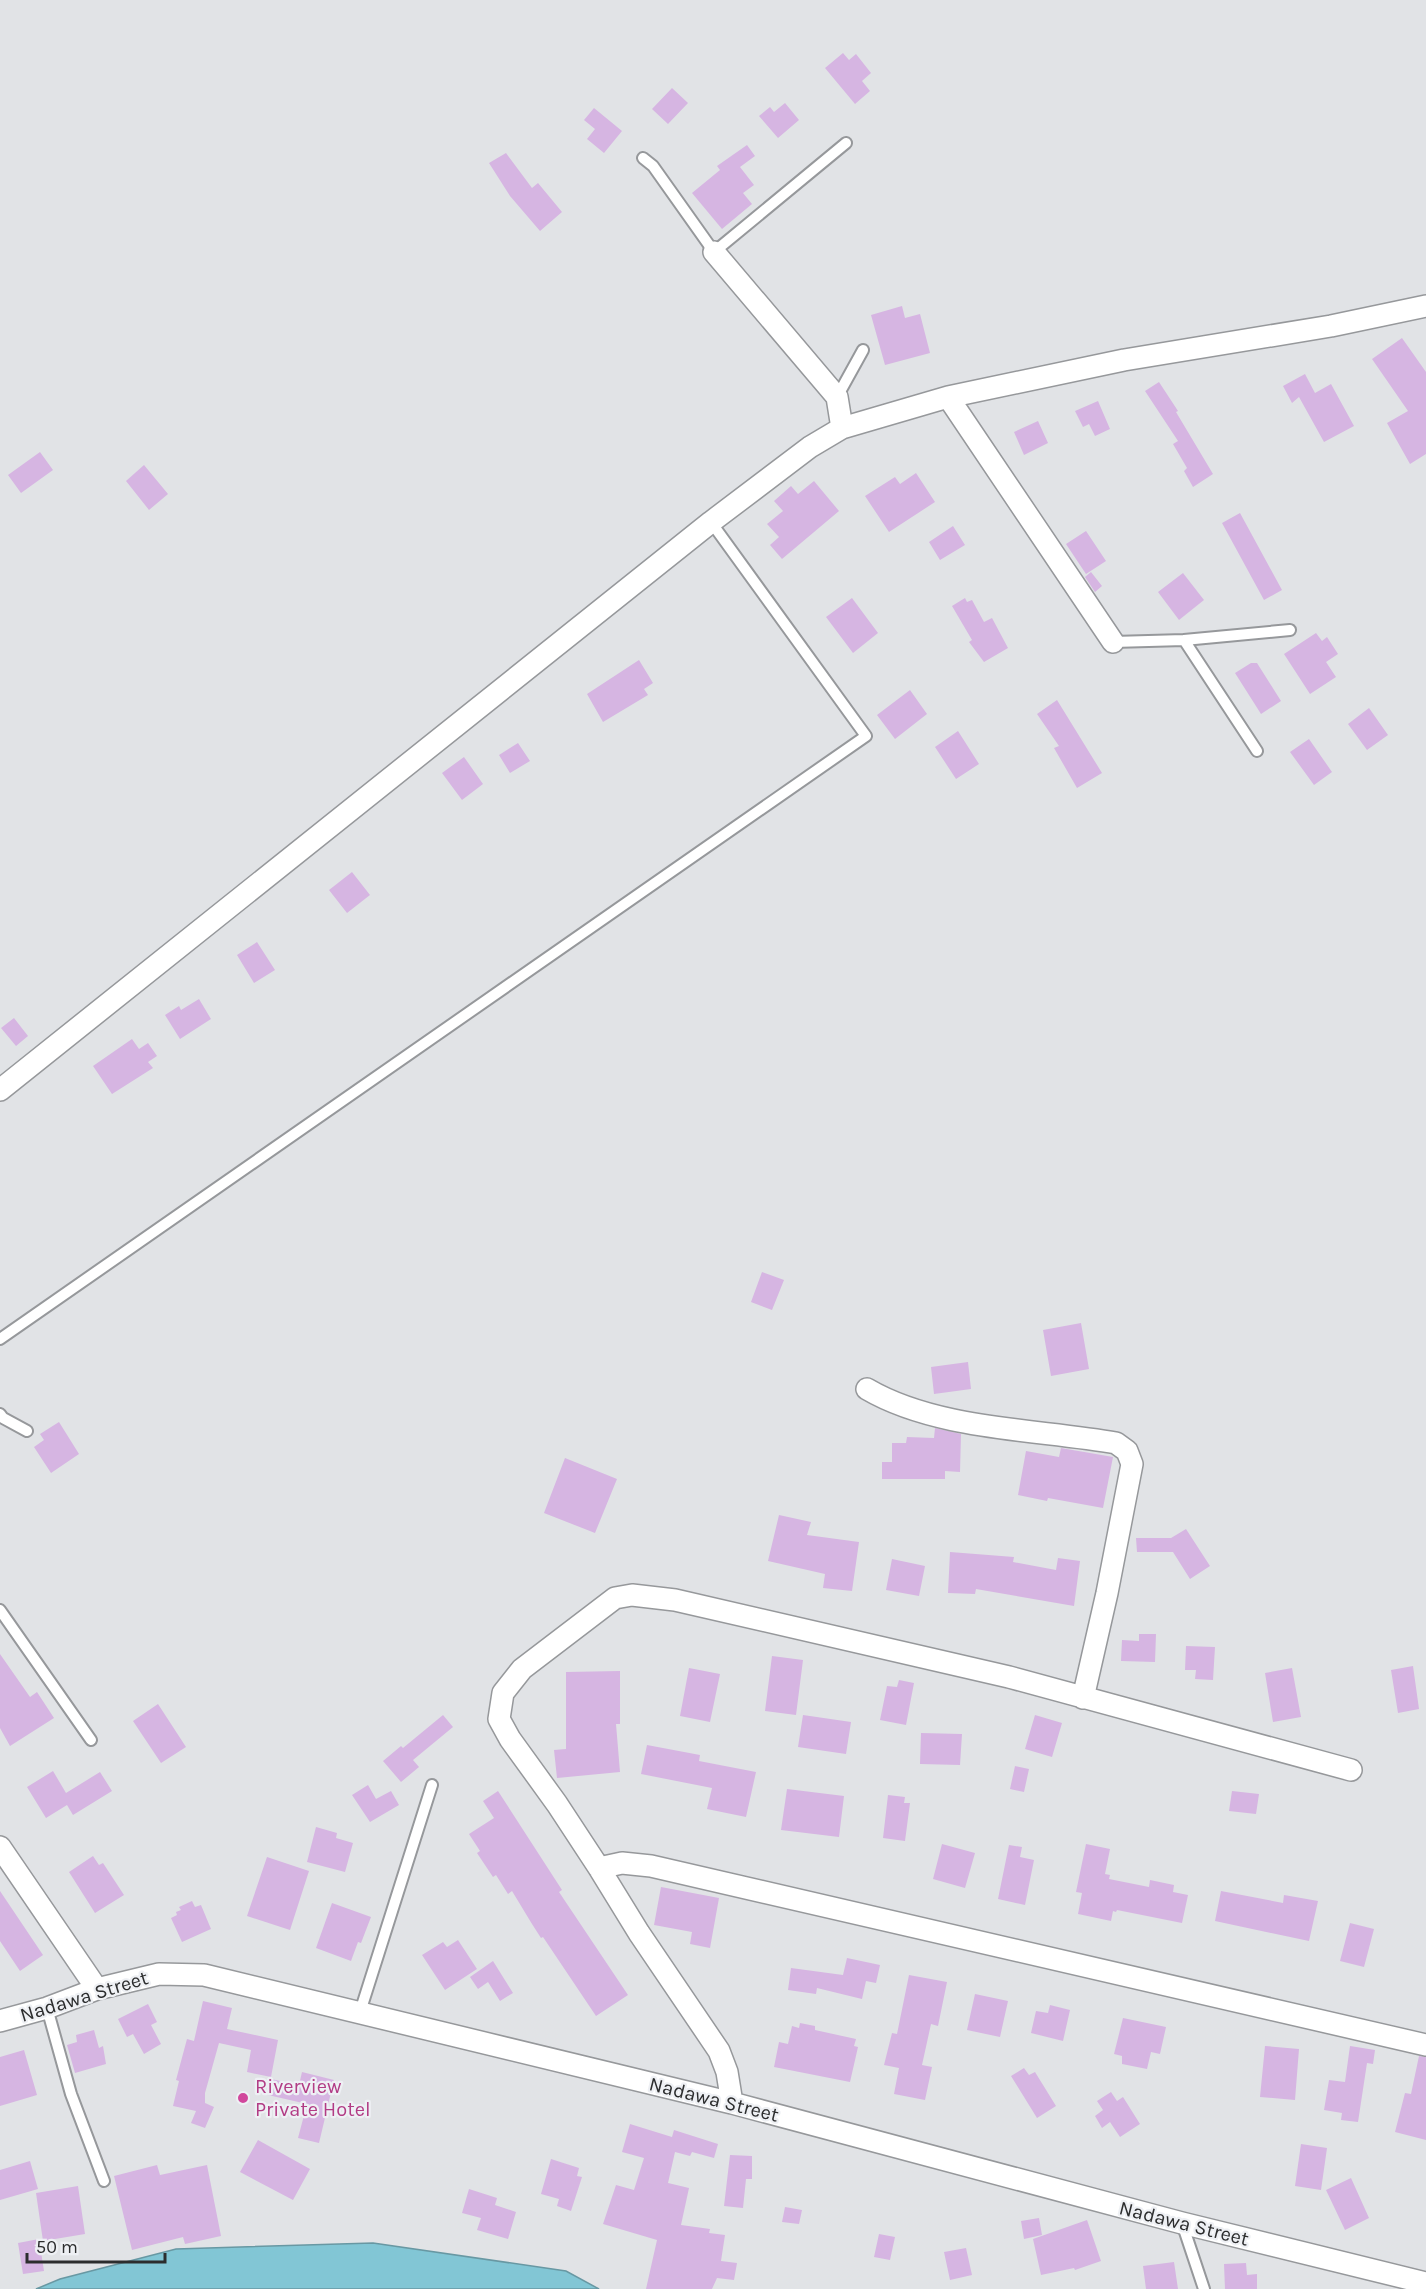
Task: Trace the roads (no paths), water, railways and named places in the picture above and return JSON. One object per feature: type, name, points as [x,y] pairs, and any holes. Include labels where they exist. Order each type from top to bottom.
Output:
[{"type":"street","points":[[714,252],[837,397],[842,428]]},
{"type":"street","points":[[0,1090],[711,522],[810,447],[842,428],[948,397],[1124,360],[1331,326],[1426,306]]},
{"type":"street","points":[[948,397],[1113,642]]},
{"type":"street","points":[[867,1389],[887,1401],[933,1416],[1108,1441],[1127,1450],[1132,1464],[1107,1593],[1083,1698]]},
{"type":"street","points":[[732,2103],[719,2051],[639,1933],[599,1868],[510,1739],[499,1719],[503,1693],[522,1669],[615,1598],[632,1595],[675,1600],[1009,1677],[1351,1770]]},
{"type":"street","points":[[0,1847],[97,1989]]},
{"type":"street","points":[[599,1868],[622,1863],[651,1866],[1426,2045]]},
{"type":"street","name":"Nadawa Street","points":[[0,2021],[47,2008],[97,1989],[159,1974],[204,1975],[732,2103],[1182,2223],[1426,2283]]},
{"type":"lane","points":[[643,158],[653,166],[714,252],[846,142]]},
{"type":"lane","points":[[837,397],[862,350]]},
{"type":"lane","points":[[0,1339],[866,736],[711,522]]},
{"type":"lane","points":[[1113,642],[1184,640],[1290,630]]},
{"type":"lane","points":[[1184,640],[1257,751]]},
{"type":"lane","points":[[0,1414],[27,1431]]},
{"type":"lane","points":[[0,1610],[91,1740]]},
{"type":"lane","points":[[360,2012],[432,1785]]},
{"type":"lane","points":[[47,2008],[71,2094],[104,2181]]},
{"type":"lane","points":[[1182,2223],[1204,2289]]},
{"type":"water","points":[[373,2243],[566,2271],[599,2289],[36,2289],[60,2279],[176,2249]]},
{"type":"place","name":"Riverview Private Hotel","points":[[243,2098]]}]
